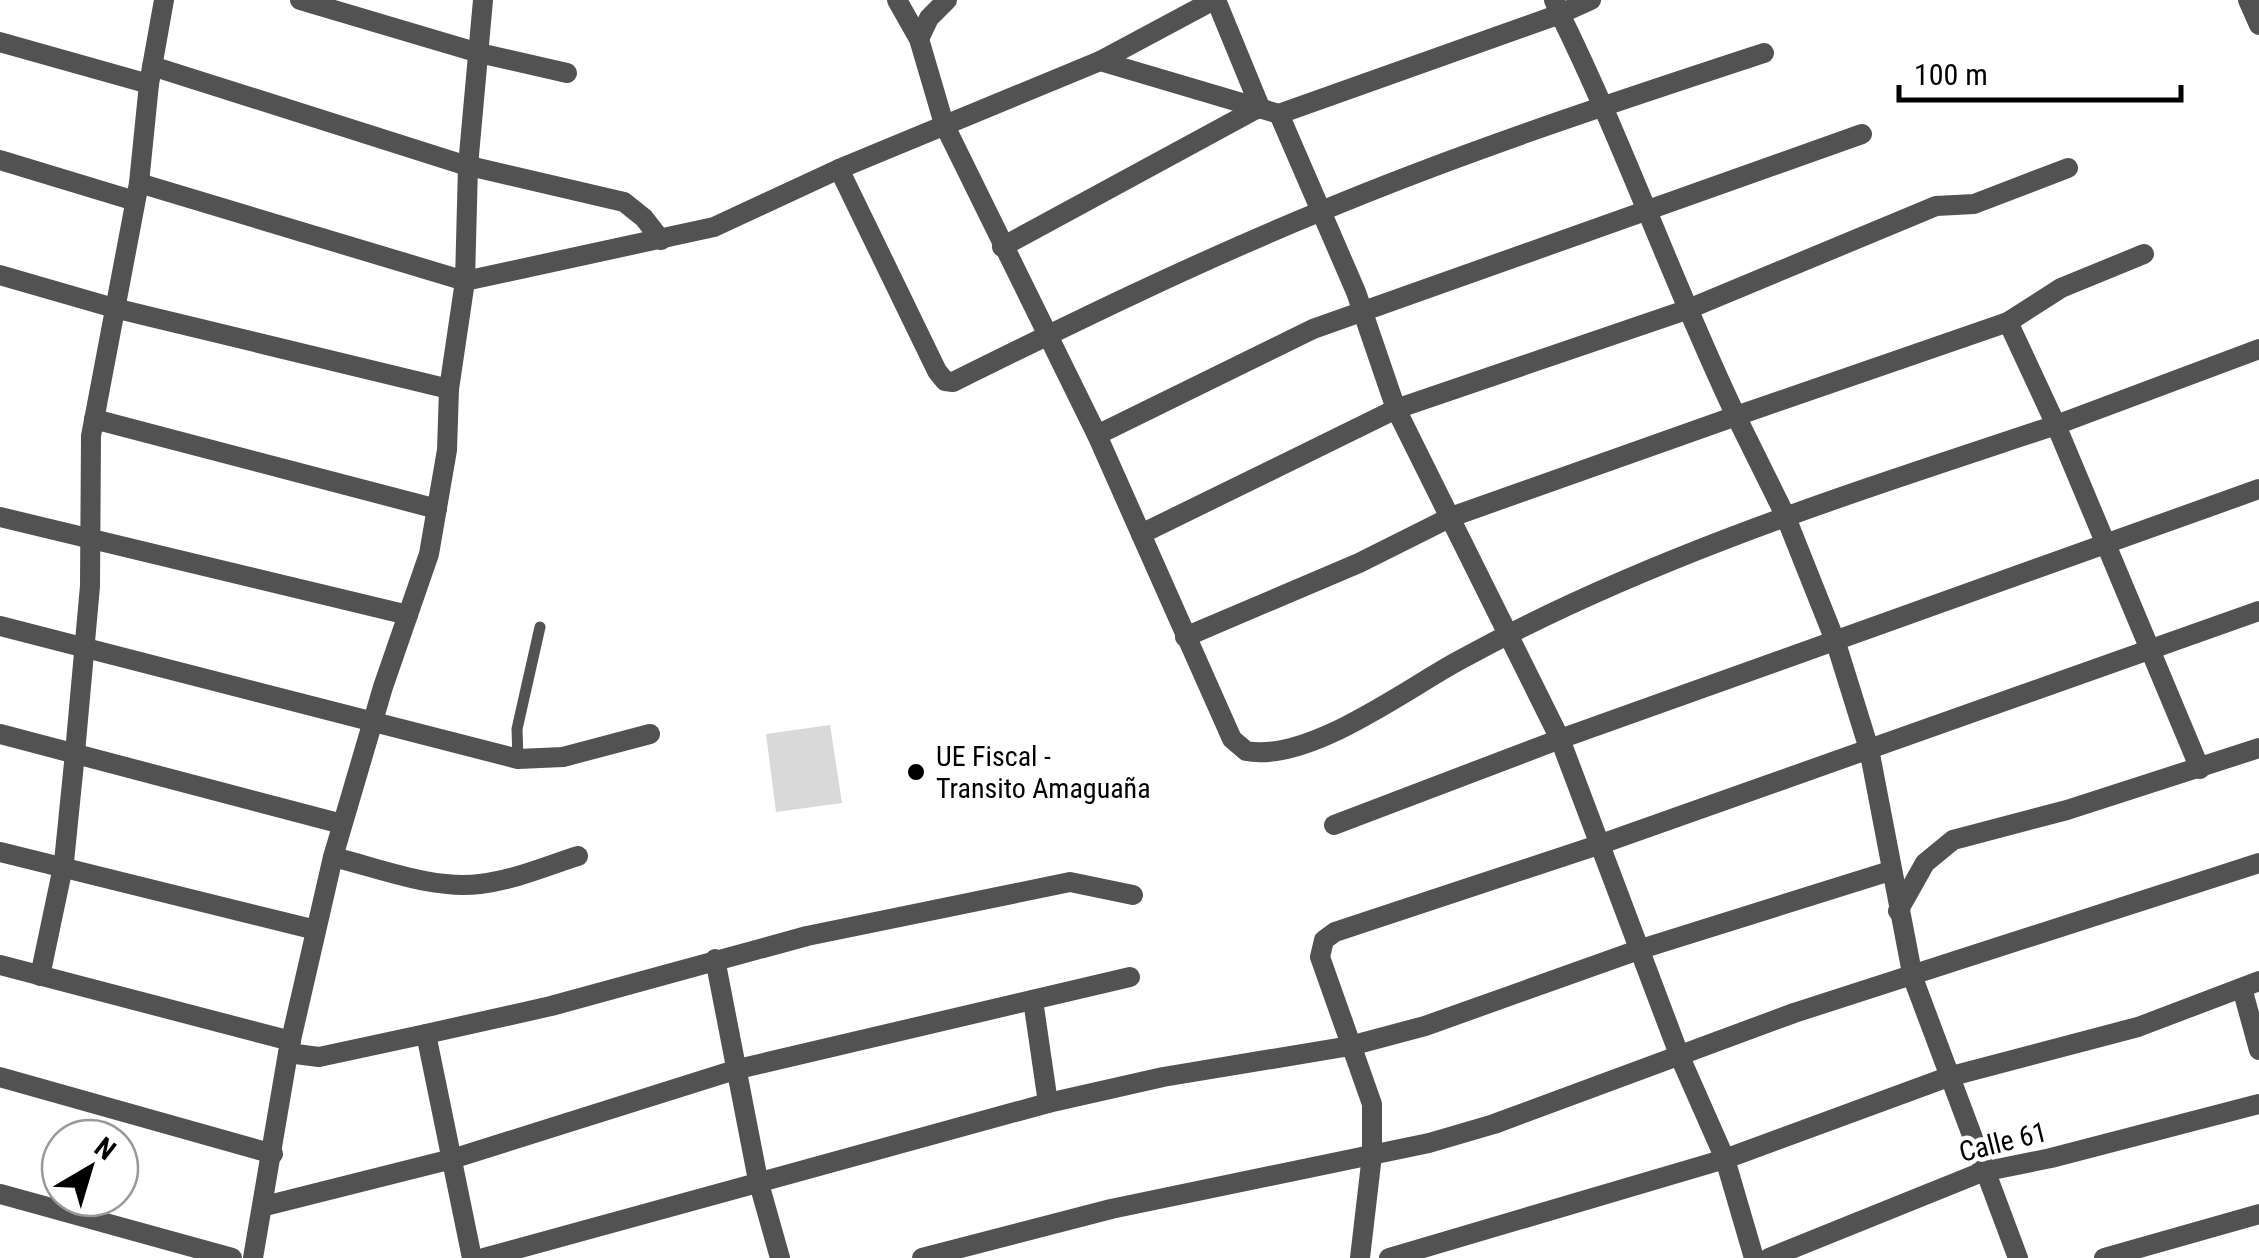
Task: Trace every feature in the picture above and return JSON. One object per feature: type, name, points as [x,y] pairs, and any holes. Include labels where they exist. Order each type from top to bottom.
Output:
[{"type":"street","points":[[40,976],[63,868],[75,753],[85,648],[94,419],[137,192],[164,0]]},
{"type":"street","points":[[300,0],[479,53],[567,73]]},
{"type":"street","points":[[254,1258],[289,1047],[333,857],[429,554],[447,450],[449,388],[465,281],[468,166],[483,0]]},
{"type":"street","points":[[898,0],[919,39],[944,124],[1002,247],[1050,334],[1232,739],[1246,750],[1260,753],[1293,749],[1510,632],[1658,564],[1785,515],[2056,425],[2259,349]]},
{"type":"street","points":[[919,39],[928,18],[947,0]]},
{"type":"street","points":[[0,160],[137,192],[465,281],[714,227],[838,169],[1100,61],[1215,0],[1322,211],[1363,312],[1396,409],[1560,739],[1680,1057],[1725,1159],[1754,1258]]},
{"type":"street","points":[[1002,247],[1269,111],[1557,7],[1591,0]]},
{"type":"street","points":[[2248,0],[2259,25]]},
{"type":"street","points":[[1557,7],[1605,105],[1686,310],[1785,515],[1836,643],[1869,749],[1912,978],[1982,1172],[2018,1258]]},
{"type":"street","points":[[0,42],[151,75],[468,166],[624,202],[644,218],[661,240]]},
{"type":"street","points":[[838,169],[945,381],[953,382],[1322,211],[1605,105],[1764,53]]},
{"type":"street","points":[[1100,61],[1269,111]]},
{"type":"street","points":[[1097,435],[1313,329],[1862,134]]},
{"type":"street","points":[[1141,534],[1396,409],[1686,310],[1926,210],[1974,204],[2068,168]]},
{"type":"street","points":[[1185,638],[1359,563],[1451,517],[2008,322],[2061,288],[2144,254]]},
{"type":"street","points":[[0,275],[114,308],[449,388]]},
{"type":"street","points":[[2008,322],[2056,425],[2200,769]]},
{"type":"street","points":[[94,419],[437,509]]},
{"type":"street","points":[[1334,825],[1560,739],[2259,488]]},
{"type":"street","points":[[0,517],[408,614]]},
{"type":"street","points":[[1360,1258],[1372,1155],[1372,1104],[1320,957],[1324,940],[1335,932],[1601,844],[2259,611]]},
{"type":"street","points":[[0,626],[518,760],[563,757],[650,734]]},
{"type":"street","points":[[0,734],[342,824]]},
{"type":"street","points":[[1898,910],[1925,863],[1953,840],[2200,769],[2259,748]]},
{"type":"street","points":[[0,852],[316,930]]},
{"type":"street","points":[[333,857],[434,882],[476,885],[530,874],[578,856]]},
{"type":"street","points":[[922,1258],[1110,1209],[1372,1155],[1494,1124],[1794,1014],[2259,862]]},
{"type":"street","points":[[484,1258],[1048,1102],[1350,1046],[1494,1004],[1641,949],[1890,871]]},
{"type":"street","points":[[0,965],[319,1057],[551,1006],[714,959],[1070,882],[1133,895]]},
{"type":"street","points":[[714,959],[758,1180],[780,1258]]},
{"type":"street","points":[[265,1206],[452,1159],[738,1069],[1130,977]]},
{"type":"street","points":[[1389,1258],[1725,1159],[1948,1078],[2138,1027],[2250,984],[2259,1050]]},
{"type":"street","points":[[1033,1000],[1048,1102]]},
{"type":"street","points":[[426,1034],[472,1258]]},
{"type":"street","points":[[0,1077],[273,1154]]},
{"type":"street","name":"Calle 61","points":[[1768,1258],[1982,1172],[2259,1104]]},
{"type":"street","points":[[0,1194],[183,1251],[232,1258]]},
{"type":"street","points":[[2104,1258],[2259,1214]]},
{"type":"lane","points":[[518,760],[518,730],[540,627]]},
{"type":"shaded area","points":[[830,725],[842,803],[776,812],[766,734]]},
{"type":"place","name":"UE Fiscal - Transito Amaguaña","points":[[916,772]]}]
